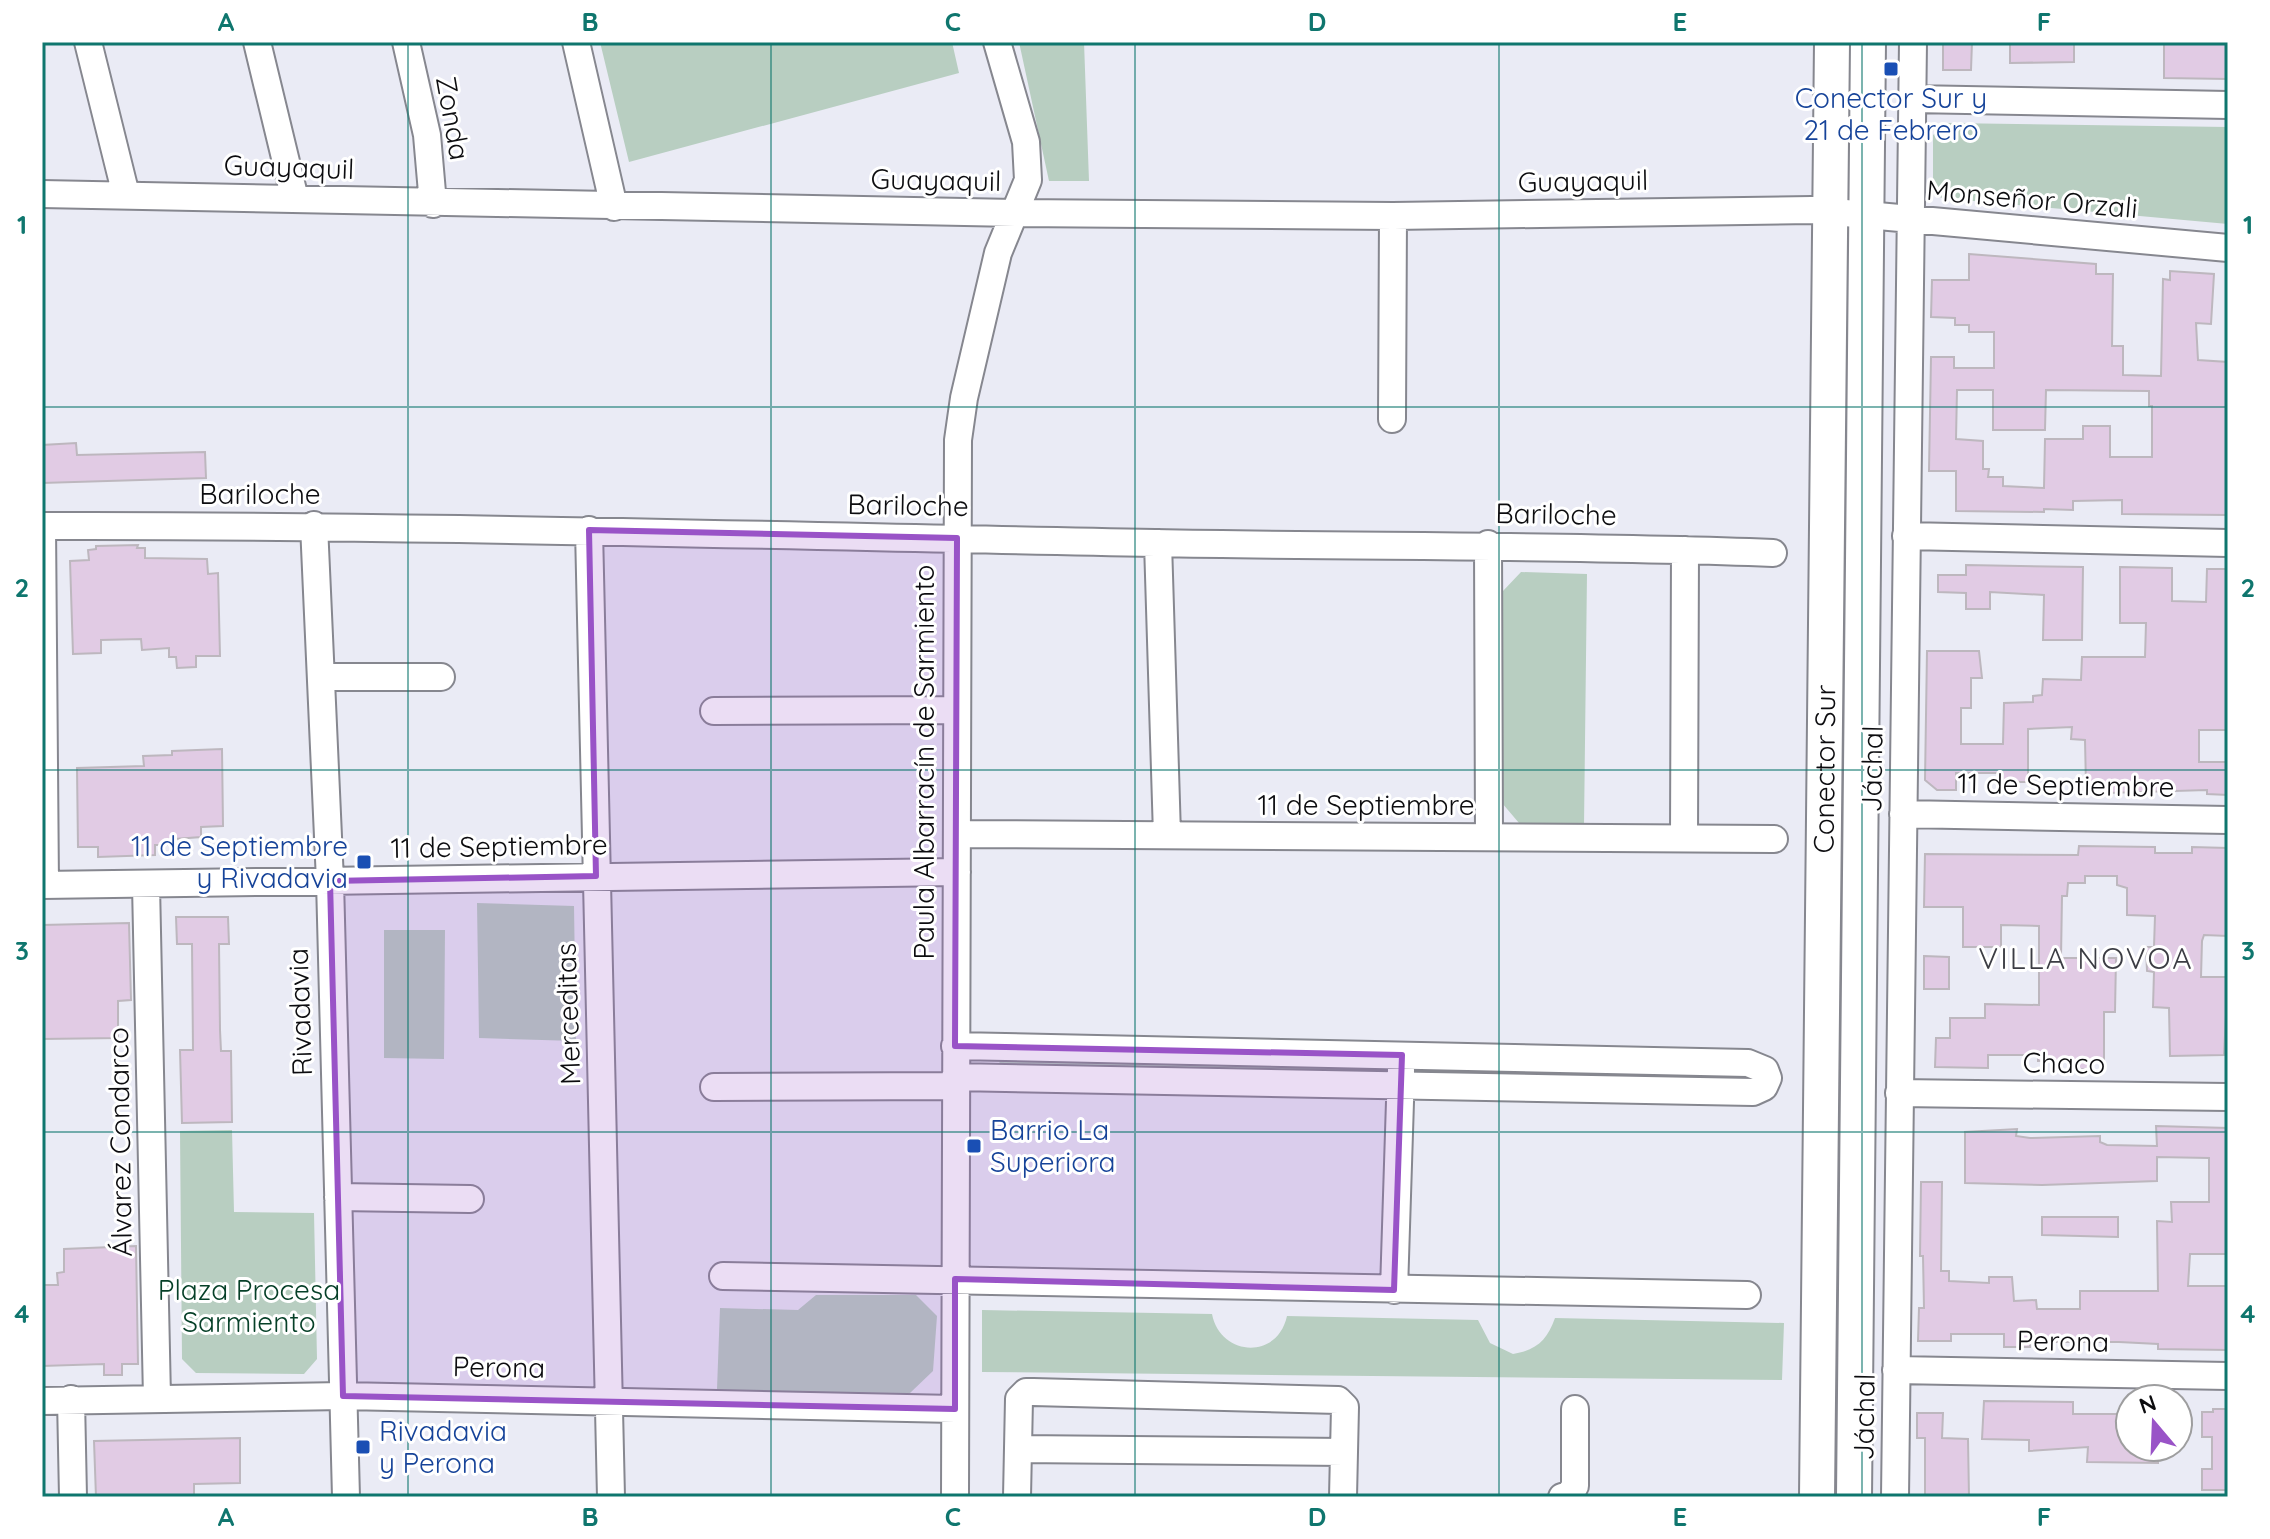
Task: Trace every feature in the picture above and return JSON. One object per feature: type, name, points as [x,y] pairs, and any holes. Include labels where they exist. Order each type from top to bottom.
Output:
[{"type":"main road","name":"Conector Sur","points":[[1817,1497],[1832,42]]},
{"type":"main road","name":"Conector Sur","points":[[1854,1497],[1868,42]]},
{"type":"street","points":[[88,42],[126,195]]},
{"type":"street","points":[[257,42],[295,199]]},
{"type":"street","name":"Zonda","points":[[406,42],[427,135],[433,204]]},
{"type":"street","points":[[576,42],[614,207]]},
{"type":"street","name":"Paula Albarracín de Sarmiento","points":[[955,1497],[958,440],[964,398],[998,253],[1028,180],[1026,142],[997,42]]},
{"type":"street","name":"Jáchal","points":[[1895,1497],[1913,42]]},
{"type":"street","points":[[1912,99],[2228,105]]},
{"type":"street","name":"Guayaquil","points":[[42,194],[1015,213],[1393,216],[1830,212]]},
{"type":"street","name":"Monseñor Orzali","points":[[1830,212],[2228,248]]},
{"type":"street","points":[[1392,419],[1393,216]]},
{"type":"street","name":"Bariloche","points":[[42,526],[314,525],[1158,543],[1488,544],[1773,553]]},
{"type":"street","name":"Rivadavia","points":[[314,525],[330,881],[346,1497]]},
{"type":"street","points":[[42,526],[43,885]]},
{"type":"street","name":"Merceditas","points":[[589,530],[611,1497]]},
{"type":"street","points":[[1906,536],[2228,543]]},
{"type":"street","points":[[1158,543],[1167,835]]},
{"type":"street","points":[[1488,544],[1489,837]]},
{"type":"street","points":[[1684,838],[1685,550]]},
{"type":"street","points":[[321,677],[441,677]]},
{"type":"street","points":[[714,711],[957,710]]},
{"type":"street","name":"11 de Septiembre","points":[[1903,814],[2228,820]]},
{"type":"street","name":"11 de Septiembre","points":[[957,834],[1774,839]]},
{"type":"street","name":"11 de Septiembre","points":[[43,885],[957,872]]},
{"type":"street","name":"Álvarez Condarco","points":[[146,885],[157,1398]]},
{"type":"street","points":[[714,1087],[955,1081],[1753,1092],[1764,1087],[1768,1078],[1765,1070],[1748,1063],[955,1046]]},
{"type":"street","points":[[1394,1290],[1402,1055]]},
{"type":"street","name":"Chaco","points":[[1899,1093],[2228,1097]]},
{"type":"street","points":[[338,1197],[470,1199]]},
{"type":"street","points":[[723,1276],[1747,1295]]},
{"type":"street","name":"Perona","points":[[1896,1370],[2228,1376]]},
{"type":"street","points":[[1017,1497],[1019,1399],[1026,1392],[1338,1400],[1345,1407],[1343,1497]]},
{"type":"street","name":"Perona","points":[[42,1401],[343,1396],[955,1409]]},
{"type":"street","points":[[71,1399],[73,1497]]},
{"type":"street","points":[[1562,1497],[1569,1495],[1575,1486],[1575,1409]]},
{"type":"street","points":[[1018,1449],[1344,1452]]},
{"type":"highlighted area","points":[[589,530],[957,538],[955,1046],[1402,1055],[1394,1290],[955,1279],[955,1409],[343,1396],[330,881],[596,876]]},
{"type":"green space","points":[[600,42],[952,42],[959,73],[629,162]]},
{"type":"green space","points":[[1019,42],[1084,42],[1089,181],[1049,181]]},
{"type":"green space","points":[[1948,123],[2228,127],[2228,224],[1941,198],[1933,184],[1933,135]]},
{"type":"green space","points":[[1844,329],[1849,371],[1839,1497],[1832,1497]]},
{"type":"green space","points":[[1521,572],[1587,574],[1584,826],[1519,823],[1502,803],[1503,591]]},
{"type":"green space","points":[[477,903],[574,906],[576,1041],[479,1038]]},
{"type":"green space","points":[[384,930],[445,930],[444,1059],[384,1058]]},
{"type":"green space","points":[[1000,1055],[1380,1064],[1381,1075],[999,1069]]},
{"type":"green space","points":[[1411,1062],[1718,1069],[1714,1082],[1410,1078]]},
{"type":"green space","name":"Plaza Procesa Sarmiento","points":[[232,1130],[234,1212],[314,1213],[317,1359],[304,1374],[196,1373],[182,1359],[180,1131]]},
{"type":"green space","points":[[816,1295],[916,1295],[937,1316],[933,1371],[910,1393],[721,1392],[717,1389],[720,1308],[798,1310]]},
{"type":"green space","points":[[982,1310],[1212,1314],[1217,1328],[1226,1338],[1249,1348],[1272,1341],[1281,1331],[1287,1316],[1478,1320],[1490,1343],[1513,1354],[1540,1343],[1555,1318],[1784,1323],[1782,1380],[982,1372]]},
{"type":"building","points":[[1943,42],[1972,42],[1971,70],[1943,70]]},
{"type":"building","points":[[2010,42],[2074,42],[2074,62],[2010,63]]},
{"type":"building","points":[[2164,42],[2228,42],[2228,79],[2164,78]]},
{"type":"building","points":[[1969,254],[2096,264],[2096,274],[2113,274],[2112,346],[2123,346],[2123,375],[2161,376],[2163,279],[2170,280],[2170,271],[2214,274],[2211,324],[2196,323],[2198,360],[2228,362],[2228,515],[2122,514],[2122,500],[2073,501],[2073,510],[2044,509],[2044,512],[1956,511],[1956,471],[1929,471],[1931,357],[1954,357],[1954,368],[1994,368],[1994,332],[1969,332],[1969,325],[1955,325],[1955,318],[1931,317],[1932,280],[1969,280]],"holes":[[[1957,390],[1993,390],[1993,430],[2045,430],[2046,390],[2149,391],[2152,457],[2110,457],[2110,426],[2083,426],[2083,439],[2045,439],[2044,488],[2003,486],[2003,477],[1988,477],[1989,469],[1983,469],[1983,441],[1956,439]]]},
{"type":"building","points":[[76,443],[77,455],[205,452],[206,478],[42,483],[42,445]]},
{"type":"building","points":[[138,545],[137,548],[145,548],[145,558],[207,559],[208,574],[218,573],[220,656],[196,656],[196,667],[177,668],[176,657],[169,657],[169,648],[142,650],[141,639],[101,640],[101,653],[73,654],[70,561],[89,560],[88,550],[96,549],[96,546]]},
{"type":"building","points":[[1966,565],[2083,567],[2082,640],[2043,640],[2044,595],[1990,592],[1990,609],[1966,609],[1966,593],[1938,592],[1938,575],[1966,575]]},
{"type":"building","points":[[2120,567],[2172,568],[2172,601],[2206,602],[2207,569],[2228,569],[2228,730],[2199,730],[2199,762],[2228,762],[2228,795],[2207,794],[2207,790],[2108,793],[2108,787],[2086,786],[2085,740],[2071,739],[2072,727],[2028,729],[2028,782],[2003,782],[2003,773],[1956,773],[1956,790],[1937,790],[1925,780],[1927,651],[1979,651],[1982,678],[1971,678],[1971,708],[1961,708],[1961,744],[2003,744],[2004,703],[2033,702],[2033,696],[2042,695],[2043,679],[2081,680],[2082,657],[2145,657],[2146,623],[2120,623]]},
{"type":"building","points":[[222,749],[223,826],[201,827],[201,837],[175,839],[175,845],[155,845],[155,855],[98,857],[98,847],[78,847],[77,768],[144,766],[143,756],[172,755],[172,751]]},
{"type":"building","points":[[2079,846],[2155,847],[2155,853],[2192,853],[2192,847],[2228,848],[2228,936],[2204,935],[2201,977],[2228,977],[2224,1055],[2170,1056],[2169,1008],[2153,1007],[2154,972],[2147,971],[2146,947],[2154,947],[2155,916],[2127,915],[2127,888],[2117,885],[2117,876],[2085,876],[2085,883],[2068,883],[2067,896],[2062,896],[2061,958],[2116,958],[2115,1012],[2104,1012],[2104,1061],[2091,1061],[2091,1070],[2078,1069],[2066,1060],[2038,1061],[2038,1055],[1988,1055],[1988,1068],[1935,1067],[1936,1038],[1950,1038],[1950,1018],[1985,1018],[1985,1004],[2039,1005],[2039,926],[2001,925],[2001,947],[1963,947],[1963,907],[1924,907],[1925,854],[2078,855]]},
{"type":"building","points":[[176,917],[228,917],[229,944],[219,944],[220,1030],[221,1051],[231,1051],[232,1122],[182,1123],[180,1050],[193,1050],[192,944],[177,944]]},
{"type":"building","points":[[129,923],[131,1000],[118,1001],[118,1038],[42,1039],[42,925]]},
{"type":"building","points":[[1924,956],[1949,957],[1949,989],[1924,989]]},
{"type":"building","points":[[2156,1126],[2228,1128],[2228,1254],[2190,1254],[2188,1286],[2228,1286],[2228,1350],[2158,1349],[2158,1344],[2119,1342],[2030,1342],[2030,1347],[2004,1347],[2004,1334],[1951,1334],[1951,1341],[1918,1341],[1919,1308],[1924,1308],[1923,1256],[1920,1256],[1921,1182],[1942,1182],[1941,1271],[1949,1271],[1949,1281],[1989,1283],[1989,1277],[2012,1277],[2014,1301],[2036,1300],[2037,1309],[2080,1309],[2080,1291],[2158,1291],[2157,1221],[2172,1222],[2171,1202],[2209,1202],[2209,1158],[2157,1157],[2157,1181],[2042,1185],[1965,1183],[1965,1132],[2017,1129],[2016,1136],[2030,1138],[2100,1136],[2100,1142],[2107,1145],[2157,1146]]},
{"type":"building","points":[[2042,1217],[2118,1217],[2118,1237],[2042,1235]]},
{"type":"building","points":[[136,1246],[138,1364],[122,1364],[122,1375],[104,1375],[104,1364],[42,1366],[42,1285],[58,1285],[57,1273],[64,1272],[64,1249]]},
{"type":"building","points":[[1984,1401],[2073,1402],[2073,1414],[2114,1414],[2114,1462],[2087,1462],[2088,1447],[2029,1451],[2029,1440],[1982,1439]]},
{"type":"building","points":[[2213,1409],[2228,1409],[2228,1490],[2202,1490],[2202,1469],[2212,1469],[2212,1437],[2202,1437],[2202,1412],[2213,1412]]},
{"type":"building","points":[[1917,1413],[1943,1413],[1942,1438],[1968,1439],[1969,1497],[1925,1497],[1925,1438],[1917,1438]]},
{"type":"building","points":[[240,1438],[240,1483],[194,1484],[194,1497],[96,1497],[94,1441]]},
{"type":"place","name":"Conector Sur y 21 de Febrero","points":[[1891,69]]},
{"type":"place","name":"11 de Septiembre y Rivadavia","points":[[364,862]]},
{"type":"place","name":"Barrio La Superiora","points":[[974,1146]]},
{"type":"place","name":"Rivadavia y Perona","points":[[363,1447]]},
{"type":"district","name":"VILLA NOVOA","points":[[2086,959]]}]
